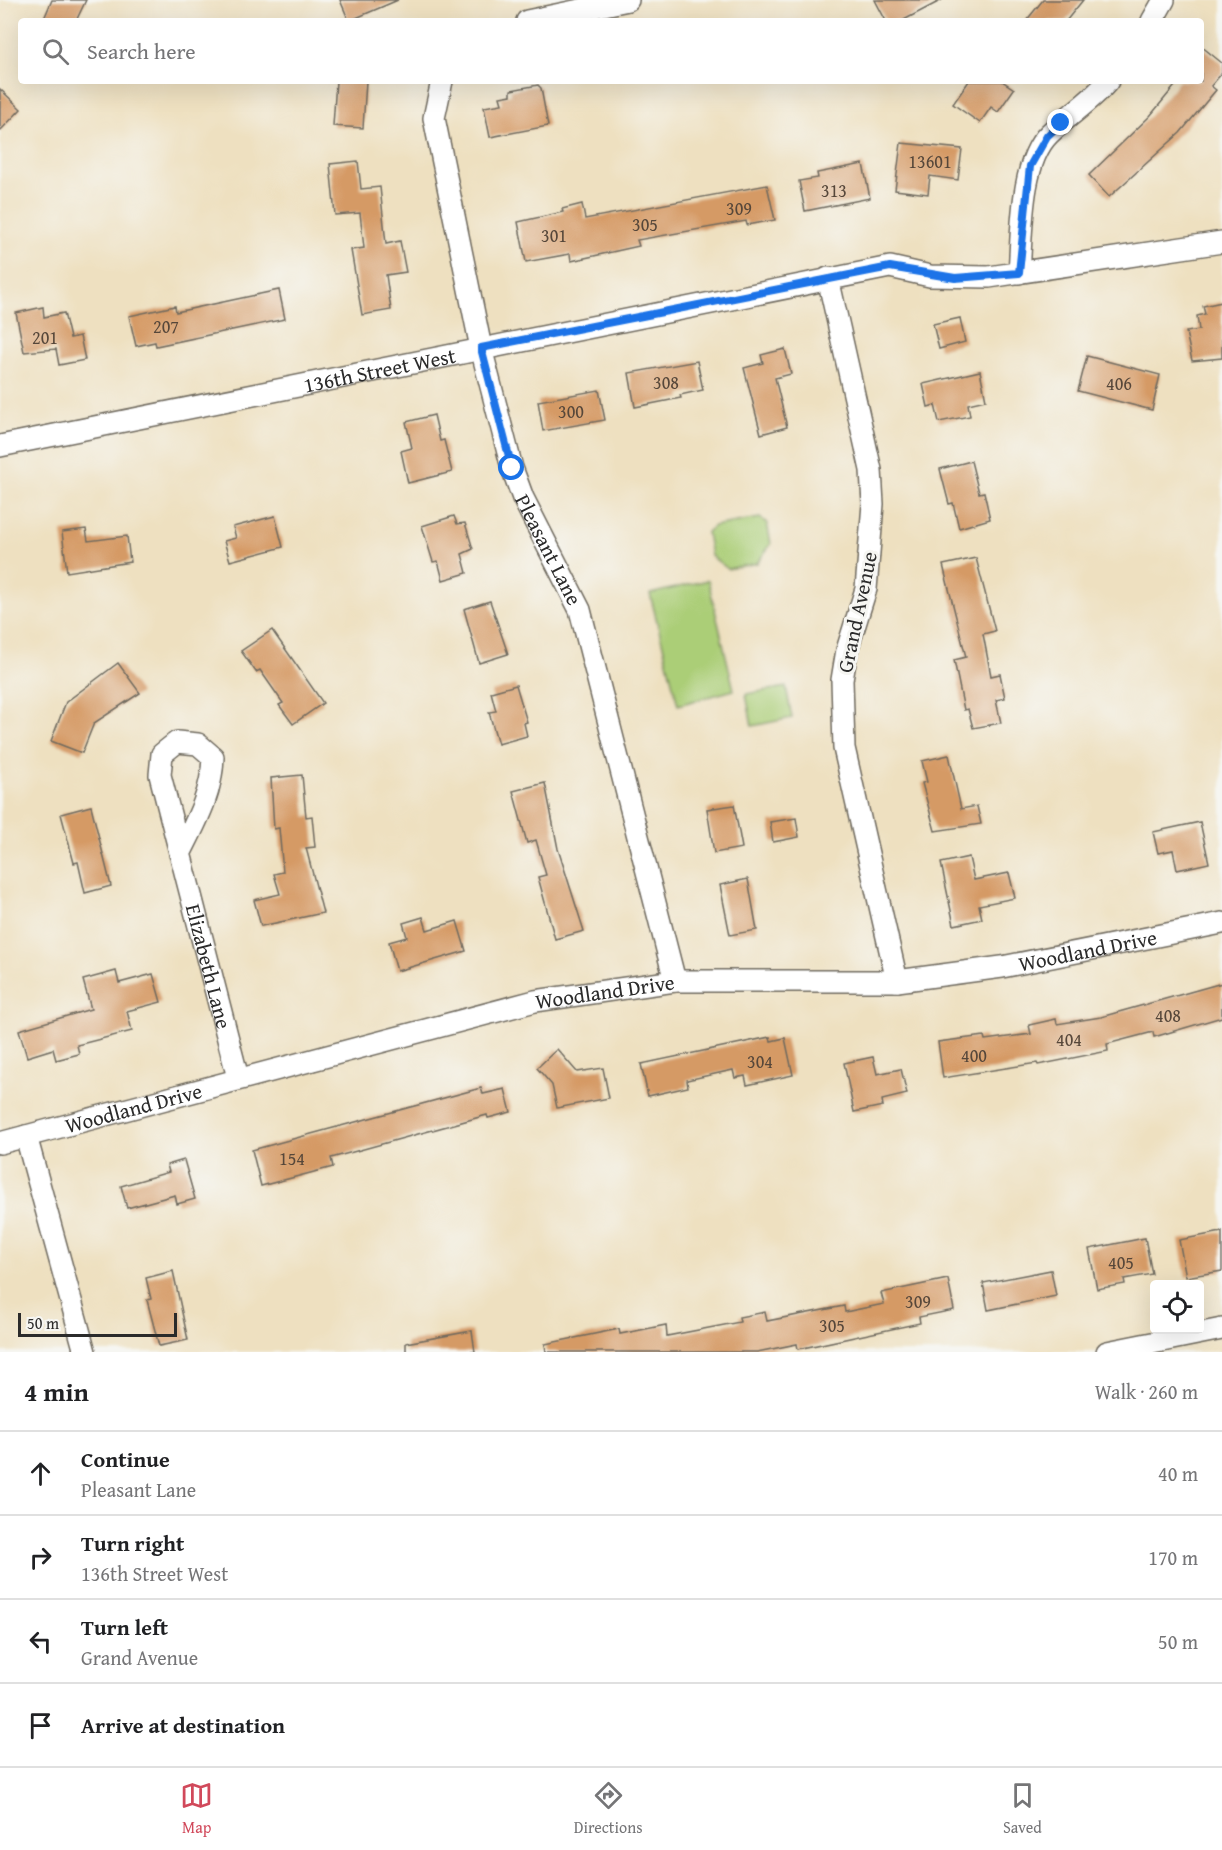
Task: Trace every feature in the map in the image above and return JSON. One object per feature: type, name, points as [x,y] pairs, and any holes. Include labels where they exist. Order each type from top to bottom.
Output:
[{"type":"street","points":[[541,18],[628,0]]},
{"type":"street","points":[[1154,18],[1164,0]]},
{"type":"street","name":"Pleasant Lane","points":[[441,84],[434,118],[481,348],[512,468],[524,498],[580,610],[675,981]]},
{"type":"street","points":[[1019,273],[1023,222],[1034,156],[1047,136],[1106,84]]},
{"type":"street","name":"136th Street West","points":[[0,446],[890,267],[955,278],[1019,273],[1222,242]]},
{"type":"street","name":"Grand Avenue","points":[[828,278],[871,470],[873,504],[866,588],[847,650],[842,680],[844,748],[897,981]]},
{"type":"street","name":"Elizabeth Lane","points":[[180,854],[204,807],[213,778],[213,757],[198,744],[177,742],[162,754],[160,775],[180,854],[238,1078]]},
{"type":"street","name":"Woodland Drive","points":[[0,1143],[535,1001],[675,981],[897,981],[1002,967],[1222,923]]},
{"type":"street","points":[[26,1136],[84,1352]]},
{"type":"street","points":[[1107,1352],[1222,1329]]},
{"type":"green space","points":[[760,518],[767,523],[771,544],[757,563],[728,569],[711,556],[707,532],[714,526]]},
{"type":"green space","points":[[708,580],[734,690],[678,705],[650,594]]},
{"type":"green space","points":[[786,687],[792,718],[752,726],[746,694]]},
{"type":"building","points":[[52,0],[86,0],[77,18],[44,18]]},
{"type":"building","points":[[340,0],[398,0],[356,18],[348,18]]},
{"type":"building","points":[[875,0],[942,0],[908,18],[884,18]]},
{"type":"building","points":[[1043,0],[1083,0],[1068,18],[1028,18]]},
{"type":"building","points":[[1204,48],[1222,63],[1222,73],[1211,86],[1216,90],[1180,133],[1109,197],[1089,175],[1150,116],[1177,84],[1204,84]]},
{"type":"building","points":[[336,84],[366,84],[363,128],[333,126]]},
{"type":"building","points":[[967,84],[1006,84],[1014,89],[998,112],[991,107],[980,123],[953,104]]},
{"type":"building","points":[[538,85],[541,88],[548,126],[490,137],[484,107],[502,104],[500,97],[511,95],[511,90]]},
{"type":"building","points":[[0,89],[21,109],[0,131]]},
{"type":"building","points":[[901,143],[962,149],[958,180],[930,176],[928,194],[895,190]]},
{"type":"building","points":[[358,161],[361,189],[380,187],[386,244],[400,241],[406,272],[386,275],[391,310],[362,315],[351,250],[364,248],[360,213],[335,215],[330,164]]},
{"type":"building","points":[[863,164],[870,198],[805,211],[799,181],[818,178],[817,173]]},
{"type":"building","points":[[767,185],[775,220],[747,225],[746,221],[637,240],[639,246],[571,261],[570,254],[526,262],[518,222],[563,212],[562,209],[582,204],[585,219]]},
{"type":"building","points":[[279,290],[285,319],[156,346],[155,342],[136,346],[129,316],[175,306],[176,312]]},
{"type":"building","points":[[1222,302],[1222,358],[1192,361],[1186,332],[1199,330],[1197,316],[1205,314],[1203,306]]},
{"type":"building","points":[[43,307],[44,317],[64,313],[70,338],[80,336],[85,360],[59,365],[56,349],[24,352],[16,313]]},
{"type":"building","points":[[960,318],[965,342],[939,349],[933,324]]},
{"type":"building","points":[[785,349],[791,374],[775,378],[787,427],[761,434],[744,368],[763,363],[761,355]]},
{"type":"building","points":[[1087,356],[1160,375],[1152,410],[1078,391]]},
{"type":"building","points":[[697,361],[703,390],[680,395],[681,398],[635,407],[629,373]]},
{"type":"building","points":[[980,371],[986,400],[968,404],[970,416],[939,422],[935,405],[928,407],[923,384]]},
{"type":"building","points":[[599,390],[605,420],[543,431],[538,401]]},
{"type":"building","points":[[434,415],[440,441],[444,440],[452,472],[408,483],[401,451],[412,448],[406,422]]},
{"type":"building","points":[[971,461],[979,493],[984,492],[990,519],[959,528],[953,503],[949,504],[940,469]]},
{"type":"building","points":[[275,516],[283,547],[230,561],[224,541],[236,538],[233,527]]},
{"type":"building","points":[[454,516],[457,524],[465,523],[473,549],[462,554],[467,573],[443,580],[438,561],[433,562],[422,526]]},
{"type":"building","points":[[86,529],[88,541],[127,536],[130,562],[67,572],[62,532]]},
{"type":"building","points":[[976,558],[995,631],[983,634],[991,676],[1000,674],[1005,698],[996,700],[1001,723],[973,728],[968,709],[964,710],[954,660],[966,657],[943,565]]},
{"type":"building","points":[[490,601],[508,654],[479,663],[464,609]]},
{"type":"building","points":[[272,630],[323,703],[293,724],[279,705],[283,703],[260,670],[256,672],[241,651]]},
{"type":"building","points":[[118,663],[140,693],[94,723],[82,753],[51,741],[66,702]]},
{"type":"building","points":[[516,685],[527,722],[524,723],[527,736],[498,744],[489,712],[496,711],[491,692]]},
{"type":"building","points":[[949,755],[961,809],[977,806],[981,824],[935,831],[922,783],[927,782],[922,761]]},
{"type":"building","points":[[302,775],[306,817],[312,816],[315,847],[306,848],[323,913],[261,926],[254,900],[280,894],[274,874],[283,872],[279,828],[274,829],[271,778]]},
{"type":"building","points":[[545,783],[558,849],[584,931],[555,939],[538,877],[546,875],[536,840],[527,843],[513,791]]},
{"type":"building","points":[[734,805],[742,848],[714,853],[707,809]]},
{"type":"building","points":[[91,806],[111,886],[85,893],[78,862],[74,863],[61,814]]},
{"type":"building","points":[[796,818],[799,837],[773,842],[770,822]]},
{"type":"building","points":[[1200,822],[1209,863],[1177,870],[1173,850],[1158,853],[1153,832]]},
{"type":"building","points":[[969,857],[974,880],[1009,873],[1015,898],[979,905],[982,919],[954,925],[941,863]]},
{"type":"building","points":[[748,879],[757,930],[730,935],[720,885]]},
{"type":"building","points":[[423,917],[427,930],[457,921],[466,951],[397,971],[389,942],[407,937],[403,923]]},
{"type":"building","points":[[116,971],[119,983],[153,974],[161,1002],[127,1011],[132,1031],[77,1045],[79,1054],[56,1060],[53,1049],[27,1057],[19,1030],[91,1009],[83,980]]},
{"type":"building","points":[[1222,983],[1222,1017],[1154,1037],[1153,1032],[1107,1044],[1108,1051],[1038,1065],[1037,1063],[943,1078],[938,1042],[984,1036],[985,1040],[1031,1034],[1029,1025],[1056,1019],[1057,1024],[1101,1017]]},
{"type":"building","points":[[770,1037],[771,1041],[785,1038],[793,1075],[747,1085],[745,1076],[735,1078],[733,1070],[687,1080],[688,1087],[648,1096],[641,1064]]},
{"type":"building","points":[[557,1049],[577,1072],[603,1068],[609,1098],[557,1108],[552,1085],[537,1068]]},
{"type":"building","points":[[873,1057],[877,1074],[901,1069],[907,1094],[882,1100],[883,1106],[854,1112],[844,1063]]},
{"type":"building","points":[[481,1088],[483,1094],[505,1089],[511,1112],[488,1118],[487,1115],[331,1158],[333,1167],[261,1186],[252,1150]]},
{"type":"building","points":[[184,1160],[195,1199],[177,1204],[175,1195],[127,1208],[121,1186],[169,1172],[167,1165]]},
{"type":"building","points":[[1222,1232],[1222,1271],[1186,1277],[1179,1240]]},
{"type":"building","points":[[1145,1238],[1152,1274],[1124,1279],[1125,1284],[1097,1289],[1089,1249]]},
{"type":"building","points":[[1051,1270],[1056,1296],[988,1310],[983,1283]]},
{"type":"building","points":[[173,1271],[188,1340],[159,1346],[147,1300],[151,1299],[146,1278]]},
{"type":"building","points":[[948,1279],[954,1310],[919,1317],[920,1323],[798,1349],[797,1344],[757,1352],[546,1352],[545,1344],[619,1329],[620,1334],[666,1325],[667,1336],[740,1322],[739,1317],[765,1312],[767,1321],[844,1306],[845,1312],[884,1304],[881,1293]]},
{"type":"building","points":[[472,1331],[475,1352],[406,1352],[406,1343]]},
{"type":"route","points":[[512,468],[481,348],[890,267],[930,276],[955,278],[1019,273],[1030,166],[1047,136],[1061,123]]}]
